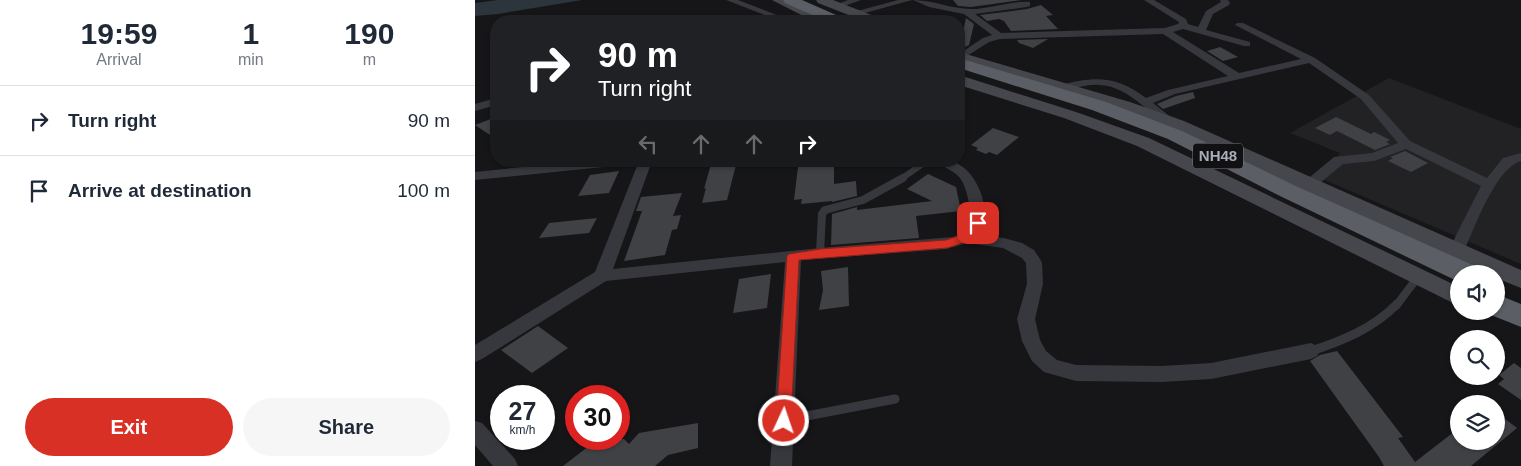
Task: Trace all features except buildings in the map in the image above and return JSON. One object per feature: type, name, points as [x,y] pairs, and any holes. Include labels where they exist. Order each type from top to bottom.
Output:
[{"type":"highway","points":[[790,0],[824,15]]},
{"type":"highway","points":[[810,0],[851,15]]},
{"type":"highway","name":"NH48","points":[[965,63],[1099,106],[1175,135],[1450,266]]},
{"type":"highway","name":"NH48","points":[[965,63],[1176,148],[1450,283]]},
{"type":"highway","points":[[1505,291],[1521,298]]},
{"type":"highway","points":[[1505,309],[1521,316]]},
{"type":"main road","points":[[778,0],[806,15]]},
{"type":"main road","points":[[822,0],[852,15]]},
{"type":"main road","points":[[965,62],[1065,87],[1124,105],[1168,122],[1521,280]]},
{"type":"main road","points":[[965,82],[1070,115],[1143,142],[1450,293]]},
{"type":"main road","points":[[1505,318],[1521,326]]},
{"type":"street","points":[[730,0],[771,15]]},
{"type":"street","points":[[836,6],[857,0]]},
{"type":"street","points":[[862,15],[908,0]]},
{"type":"street","points":[[917,0],[937,7],[972,13],[1027,4]]},
{"type":"street","points":[[965,0],[972,13],[999,36]]},
{"type":"street","points":[[1148,0],[1183,21],[1183,26]]},
{"type":"street","points":[[1201,31],[1209,13],[1226,3],[1224,0]]},
{"type":"street","points":[[965,56],[986,40],[999,36],[1165,31],[1183,26],[1247,44]]},
{"type":"street","points":[[1240,26],[1311,60],[1365,97],[1406,144],[1489,184]]},
{"type":"street","points":[[1165,31],[1237,77]]},
{"type":"street","points":[[1145,102],[1172,92],[1311,60]]},
{"type":"street","points":[[1065,87],[1103,82],[1117,86],[1145,102],[1168,122]]},
{"type":"street","points":[[475,108],[490,103]]},
{"type":"street","points":[[1309,184],[1339,160],[1374,157],[1406,144]]},
{"type":"street","points":[[1457,251],[1489,184],[1508,161],[1521,157]]},
{"type":"street","points":[[475,176],[564,167]]},
{"type":"street","points":[[602,276],[644,167]]},
{"type":"street","points":[[475,354],[602,276],[820,253],[947,244],[965,238],[975,231],[978,223],[972,185],[956,167]]},
{"type":"street","points":[[965,238],[1004,243],[1017,247],[1034,263],[1035,284],[1026,320],[1031,341],[1039,356],[1051,366],[1076,372],[1162,374],[1211,371],[1311,351]]},
{"type":"street","points":[[781,466],[793,256]]},
{"type":"street","points":[[475,430],[507,466]]},
{"type":"lane","points":[[820,253],[822,214],[825,210],[863,200],[894,184],[918,167]]},
{"type":"lane","points":[[1311,351],[1336,344],[1380,319],[1397,305],[1417,278]]},
{"type":"lane","points":[[784,421],[895,399]]},
{"type":"shaded area","points":[[498,0],[582,0],[475,16],[475,3]]},
{"type":"shaded area","points":[[1389,78],[1521,129],[1521,264],[1320,178],[1340,153],[1290,133]]},
{"type":"route","points":[[784,421],[793,256],[947,244],[965,238],[975,231],[978,223]]}]
